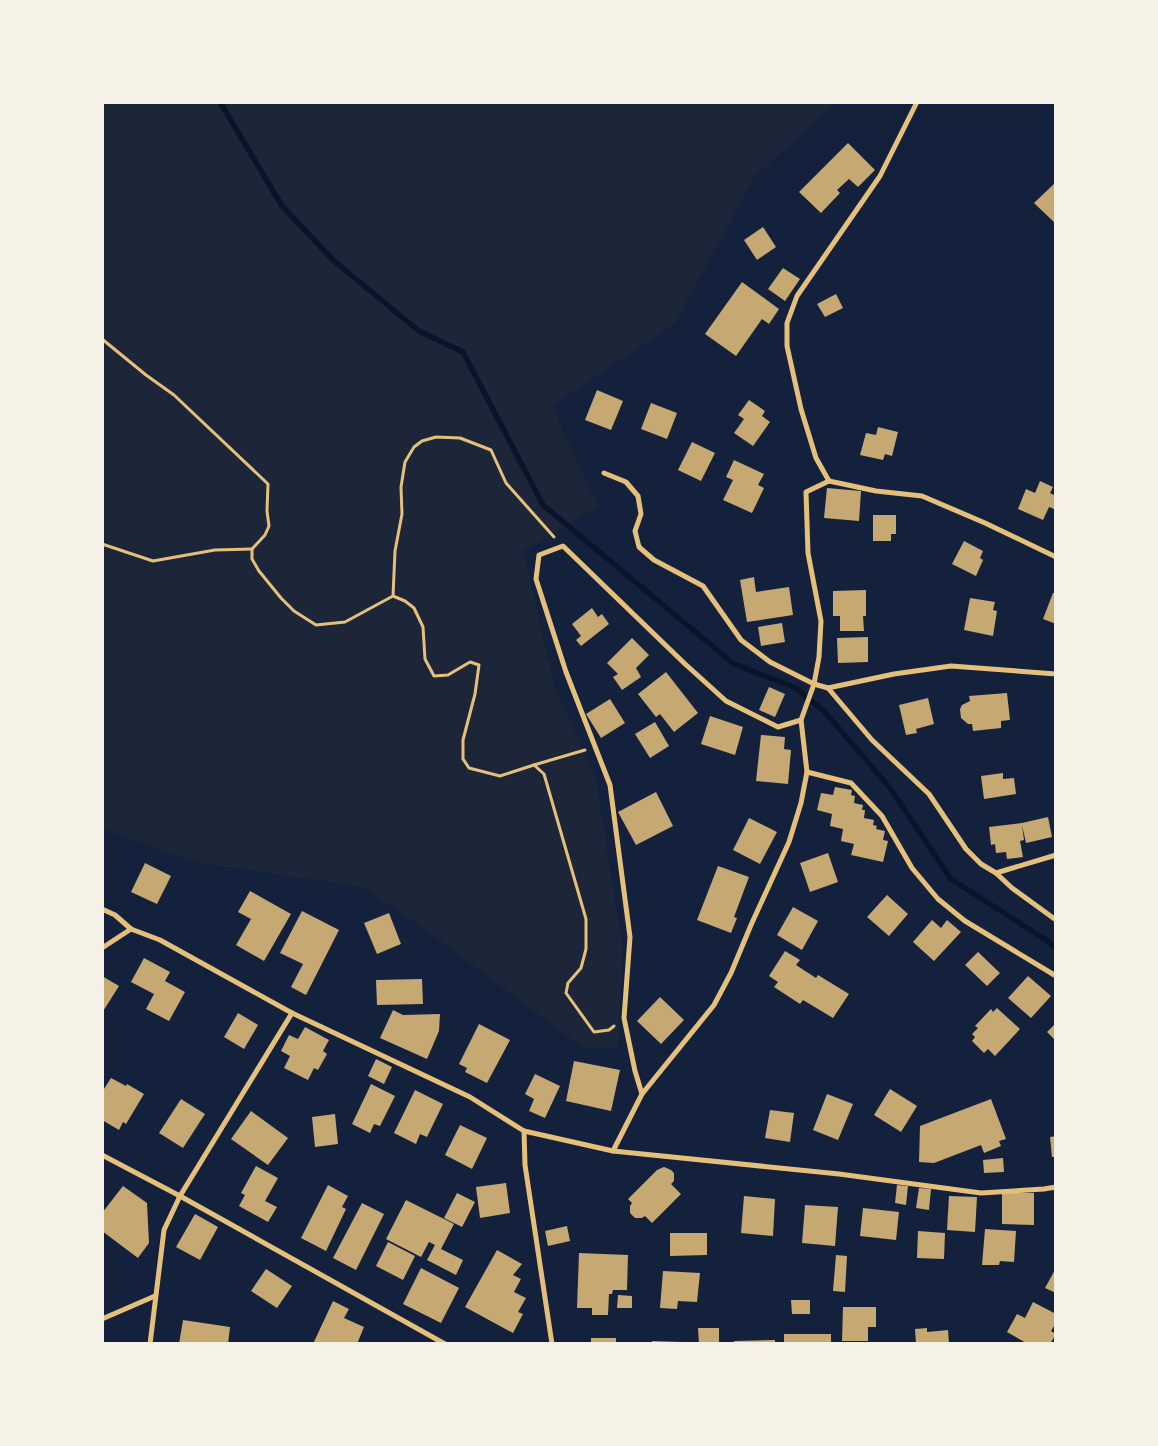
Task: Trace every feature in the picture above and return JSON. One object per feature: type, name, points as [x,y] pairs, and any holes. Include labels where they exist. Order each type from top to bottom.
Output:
[{"type":"street","points":[[829,482],[816,458],[799,402],[787,346],[787,323],[798,296],[880,176],[917,102]]},
{"type":"street","points":[[604,473],[626,482],[638,496],[641,514],[634,531],[639,547],[654,560],[703,586],[741,640],[770,662],[814,684],[828,688],[894,674],[950,666],[1056,674]]},
{"type":"street","points":[[613,1152],[642,1094],[714,1005],[731,973],[789,842],[801,803],[807,772],[801,720],[814,684],[819,657],[821,621],[808,553],[806,492],[829,482],[876,491],[922,496],[985,523],[1056,557]]},
{"type":"street","points":[[642,1094],[635,1071],[624,1018],[630,937],[610,785],[566,672],[536,579],[539,555],[563,546],[684,664],[726,701],[778,727],[801,720]]},
{"type":"street","points":[[828,688],[872,740],[929,794],[966,849],[981,864],[996,873],[1012,888],[1056,920]]},
{"type":"street","points":[[807,772],[852,783],[882,816],[912,868],[938,899],[965,921],[1056,976]]},
{"type":"street","points":[[996,873],[1056,855]]},
{"type":"street","points":[[102,909],[115,915],[131,929],[160,940],[292,1013],[470,1097],[524,1131],[613,1152],[839,1174],[981,1193],[1056,1187]]},
{"type":"street","points":[[102,948],[131,929]]},
{"type":"street","points":[[150,1344],[164,1230],[180,1196],[292,1013]]},
{"type":"street","points":[[524,1131],[525,1165],[552,1344]]},
{"type":"street","points":[[102,1155],[180,1196],[445,1344]]},
{"type":"street","points":[[102,1319],[155,1296]]},
{"type":"path","points":[[102,339],[174,395],[268,484],[267,511],[270,526],[265,535],[252,549],[252,559],[259,571],[294,611],[316,625],[345,622],[393,596]]},
{"type":"path","points":[[393,596],[395,551],[402,514],[401,487],[406,462],[414,447],[422,441],[436,437],[460,438],[491,450],[506,483],[563,546]]},
{"type":"path","points":[[102,544],[153,561],[215,550],[252,549]]},
{"type":"path","points":[[393,596],[405,601],[414,608],[423,627],[424,659],[434,676],[448,675],[470,662],[479,665],[475,694],[463,740],[463,759],[469,768],[500,776],[595,747]]},
{"type":"path","points":[[534,765],[544,774],[586,919],[586,949],[581,968],[568,983],[566,993],[594,1032],[609,1030],[624,1018]]},
{"type":"shaded area","points":[[103,103],[836,103],[755,176],[675,323],[552,406],[598,507],[523,551],[555,688],[595,776],[622,944],[618,1047],[585,1049],[429,932],[364,887],[200,863],[103,829]]},
{"type":"building","points":[[848,143],[875,170],[858,187],[849,179],[837,190],[840,193],[821,213],[799,192]]},
{"type":"building","points":[[1056,182],[1056,224],[1034,203]]},
{"type":"building","points":[[763,227],[776,247],[757,260],[744,240]]},
{"type":"building","points":[[783,268],[800,279],[785,301],[768,289]]},
{"type":"building","points":[[742,282],[779,309],[769,324],[762,319],[736,356],[705,334]]},
{"type":"building","points":[[836,294],[843,308],[825,317],[817,304]]},
{"type":"building","points":[[597,390],[623,401],[611,430],[585,420]]},
{"type":"building","points":[[749,400],[765,411],[762,416],[770,422],[753,446],[734,433],[744,419],[738,415]]},
{"type":"building","points":[[651,403],[677,413],[667,439],[641,429]]},
{"type":"building","points":[[878,427],[898,432],[892,456],[885,454],[883,460],[860,455],[866,433],[876,435]]},
{"type":"building","points":[[692,442],[715,453],[701,481],[678,470]]},
{"type":"building","points":[[734,460],[764,474],[758,485],[764,488],[752,513],[723,500],[733,480],[726,477]]},
{"type":"building","points":[[1040,481],[1053,487],[1050,493],[1056,496],[1054,509],[1049,507],[1043,520],[1018,509],[1026,489],[1035,493]]},
{"type":"building","points":[[827,488],[861,491],[859,521],[824,518]]},
{"type":"building","points":[[873,515],[896,515],[896,534],[891,534],[891,541],[873,541]]},
{"type":"building","points":[[964,541],[983,551],[980,558],[983,560],[976,576],[952,564]]},
{"type":"building","points":[[754,577],[756,592],[789,587],[793,615],[747,622],[740,580]]},
{"type":"building","points":[[866,590],[866,616],[863,616],[864,631],[840,631],[840,616],[833,616],[833,591]]},
{"type":"building","points":[[1053,593],[1056,593],[1056,624],[1043,619]]},
{"type":"building","points":[[970,598],[995,602],[993,610],[997,611],[993,636],[964,630]]},
{"type":"building","points":[[592,608],[598,617],[602,614],[609,624],[581,646],[576,640],[581,636],[572,624]]},
{"type":"building","points":[[782,623],[785,642],[761,646],[758,627]]},
{"type":"building","points":[[868,637],[868,662],[838,663],[837,638]]},
{"type":"building","points":[[632,638],[649,655],[636,668],[641,677],[622,690],[613,677],[618,674],[607,663]]},
{"type":"building","points":[[666,672],[698,713],[674,732],[660,714],[656,717],[638,694]]},
{"type":"building","points":[[769,687],[785,694],[775,717],[759,710]]},
{"type":"building","points":[[1007,693],[1010,720],[1001,721],[1001,728],[973,731],[972,724],[968,724],[961,718],[960,709],[962,705],[970,701],[969,696]]},
{"type":"building","points":[[928,698],[934,724],[916,729],[917,733],[906,735],[899,705]]},
{"type":"building","points":[[610,699],[625,723],[601,738],[586,714]]},
{"type":"building","points":[[710,716],[743,727],[735,755],[701,744]]},
{"type":"building","points":[[655,722],[669,746],[650,758],[635,734]]},
{"type":"building","points":[[761,735],[785,737],[784,749],[791,750],[788,784],[756,781]]},
{"type":"building","points":[[1003,773],[1003,779],[1014,778],[1016,794],[984,799],[981,776]]},
{"type":"building","points":[[835,787],[852,790],[851,795],[855,796],[854,803],[863,805],[862,810],[865,810],[864,818],[874,820],[873,825],[877,826],[876,829],[885,831],[883,840],[888,841],[883,862],[851,855],[854,844],[841,841],[843,829],[830,826],[832,814],[817,810],[821,793],[833,795]]},
{"type":"building","points":[[656,792],[673,826],[636,845],[618,812]]},
{"type":"building","points":[[1048,817],[1052,837],[1026,843],[1022,825],[1024,840],[1020,841],[1023,857],[1007,859],[1006,852],[996,853],[995,844],[991,845],[989,827],[1022,823]]},
{"type":"building","points":[[749,818],[777,832],[760,864],[733,850]]},
{"type":"building","points":[[828,853],[838,882],[810,892],[800,863]]},
{"type":"building","points":[[145,863],[171,876],[157,904],[131,892]]},
{"type":"building","points":[[718,866],[749,877],[734,917],[737,918],[731,933],[697,920]]},
{"type":"building","points":[[250,891],[291,914],[264,961],[236,945],[251,919],[238,912]]},
{"type":"building","points":[[887,895],[908,914],[889,936],[867,917]]},
{"type":"building","points":[[793,907],[818,921],[802,950],[777,935]]},
{"type":"building","points":[[302,911],[339,930],[306,995],[291,987],[303,964],[280,953]]},
{"type":"building","points":[[389,913],[401,944],[377,954],[364,923]]},
{"type":"building","points":[[932,920],[941,928],[947,920],[961,932],[934,961],[913,942]]},
{"type":"building","points":[[785,951],[800,960],[796,965],[816,978],[818,975],[849,994],[833,1018],[803,1000],[800,1004],[774,987],[778,982],[769,976]]},
{"type":"building","points":[[978,952],[1000,973],[987,986],[965,965]]},
{"type":"building","points":[[144,958],[170,972],[165,981],[185,992],[169,1021],[146,1009],[154,994],[131,982]]},
{"type":"building","points":[[102,976],[119,986],[102,1013]]},
{"type":"building","points":[[1028,976],[1051,996],[1031,1018],[1008,998]]},
{"type":"building","points":[[422,979],[423,1004],[377,1005],[376,980]]},
{"type":"building","points":[[660,997],[684,1020],[661,1044],[637,1021]]},
{"type":"building","points":[[997,1008],[1020,1029],[995,1056],[988,1049],[984,1053],[972,1041],[975,1037],[972,1034],[978,1028],[975,1026],[991,1009],[993,1012]]},
{"type":"building","points":[[393,1010],[403,1015],[440,1014],[439,1031],[427,1059],[380,1038]]},
{"type":"building","points":[[238,1013],[258,1025],[244,1049],[224,1037]]},
{"type":"building","points":[[1056,1023],[1056,1041],[1047,1032]]},
{"type":"building","points":[[479,1024],[510,1040],[487,1083],[465,1072],[467,1068],[459,1064]]},
{"type":"building","points":[[305,1027],[329,1040],[323,1051],[327,1054],[318,1070],[314,1068],[308,1080],[284,1068],[290,1056],[281,1051],[289,1035],[298,1039]]},
{"type":"building","points":[[376,1059],[392,1067],[384,1084],[368,1076]]},
{"type":"building","points":[[574,1061],[620,1070],[611,1111],[566,1101]]},
{"type":"building","points":[[535,1074],[560,1086],[545,1118],[529,1111],[534,1099],[525,1094]]},
{"type":"building","points":[[111,1078],[126,1086],[127,1084],[144,1094],[126,1124],[123,1122],[119,1130],[102,1120],[102,1092]]},
{"type":"building","points":[[371,1084],[395,1096],[380,1126],[374,1124],[370,1133],[352,1124]]},
{"type":"building","points":[[890,1089],[917,1106],[901,1132],[874,1115]]},
{"type":"building","points":[[415,1090],[443,1104],[427,1137],[420,1134],[416,1144],[394,1133]]},
{"type":"building","points":[[827,1094],[853,1104],[838,1140],[813,1130]]},
{"type":"building","points":[[181,1099],[205,1114],[183,1148],[159,1133]]},
{"type":"building","points":[[991,1099],[1006,1139],[999,1141],[1001,1146],[984,1153],[981,1145],[934,1163],[919,1162],[920,1126]]},
{"type":"building","points":[[770,1110],[794,1113],[790,1142],[765,1138]]},
{"type":"building","points":[[251,1111],[288,1138],[268,1165],[231,1139]]},
{"type":"building","points":[[335,1114],[338,1144],[315,1147],[312,1117]]},
{"type":"building","points":[[460,1125],[487,1138],[472,1169],[445,1155]]},
{"type":"building","points":[[1056,1136],[1056,1157],[1052,1157],[1050,1137]]},
{"type":"building","points":[[1003,1158],[1004,1172],[984,1173],[983,1160]]},
{"type":"building","points":[[256,1166],[278,1178],[265,1201],[277,1207],[268,1222],[239,1206],[245,1195],[241,1193]]},
{"type":"building","points":[[664,1167],[674,1173],[674,1181],[671,1184],[681,1194],[652,1223],[645,1216],[635,1218],[630,1213],[632,1203],[628,1199],[657,1170]]},
{"type":"building","points":[[506,1183],[510,1213],[480,1218],[476,1187]]},
{"type":"building","points":[[328,1185],[348,1196],[342,1207],[346,1209],[326,1251],[301,1238]]},
{"type":"building","points":[[897,1185],[908,1186],[906,1205],[895,1203]]},
{"type":"building","points":[[123,1186],[147,1203],[149,1243],[138,1258],[102,1231],[102,1213]]},
{"type":"building","points":[[919,1188],[931,1189],[929,1210],[916,1208]]},
{"type":"building","points":[[457,1193],[475,1202],[462,1227],[444,1218]]},
{"type":"building","points":[[1002,1193],[1034,1193],[1034,1225],[1002,1224]]},
{"type":"building","points":[[744,1196],[775,1199],[773,1236],[741,1233]]},
{"type":"building","points":[[949,1196],[977,1197],[975,1232],[947,1230]]},
{"type":"building","points":[[406,1200],[454,1224],[441,1249],[463,1260],[456,1275],[427,1260],[435,1245],[429,1242],[421,1257],[386,1239]]},
{"type":"building","points":[[362,1203],[384,1214],[356,1270],[333,1258]]},
{"type":"building","points":[[805,1205],[838,1207],[835,1246],[802,1243]]},
{"type":"building","points":[[863,1208],[899,1212],[896,1240],[860,1236]]},
{"type":"building","points":[[195,1214],[218,1227],[200,1260],[176,1247]]},
{"type":"building","points":[[567,1226],[570,1241],[548,1246],[545,1231]]},
{"type":"building","points":[[985,1229],[1016,1231],[1014,1262],[1000,1261],[999,1265],[982,1265]]},
{"type":"building","points":[[918,1231],[945,1233],[944,1259],[917,1258]]},
{"type":"building","points":[[670,1233],[707,1233],[707,1255],[670,1256]]},
{"type":"building","points":[[388,1242],[415,1256],[403,1280],[376,1266]]},
{"type":"building","points":[[497,1250],[522,1264],[513,1275],[521,1279],[514,1292],[526,1298],[518,1312],[523,1314],[513,1333],[465,1307]]},
{"type":"building","points":[[579,1253],[628,1255],[627,1290],[613,1290],[612,1294],[609,1294],[608,1315],[592,1315],[592,1308],[577,1308]]},
{"type":"building","points":[[836,1255],[847,1256],[845,1292],[833,1291]]},
{"type":"building","points":[[421,1268],[459,1288],[441,1323],[403,1304]]},
{"type":"building","points":[[1056,1268],[1056,1293],[1045,1288]]},
{"type":"building","points":[[266,1269],[292,1286],[277,1308],[251,1291]]},
{"type":"building","points":[[663,1271],[700,1273],[697,1302],[678,1301],[677,1309],[660,1308]]},
{"type":"building","points":[[618,1295],[632,1296],[632,1308],[617,1308]]},
{"type":"building","points":[[791,1300],[810,1300],[810,1314],[792,1314]]},
{"type":"building","points":[[333,1301],[349,1309],[344,1318],[364,1327],[357,1344],[313,1344]]},
{"type":"building","points":[[1033,1302],[1056,1314],[1056,1323],[1051,1331],[1056,1334],[1050,1344],[1028,1344],[1007,1332],[1017,1314],[1025,1318]]},
{"type":"building","points":[[843,1307],[876,1307],[876,1327],[868,1327],[868,1341],[842,1341]]},
{"type":"building","points":[[183,1320],[230,1327],[228,1344],[179,1344]]},
{"type":"building","points":[[698,1328],[719,1328],[719,1344],[699,1344]]},
{"type":"building","points":[[927,1328],[927,1332],[948,1330],[949,1344],[916,1344],[915,1329]]},
{"type":"building","points":[[784,1334],[831,1334],[831,1344],[784,1344]]},
{"type":"building","points":[[591,1338],[616,1338],[616,1344],[591,1344]]},
{"type":"building","points":[[775,1340],[775,1344],[734,1344],[734,1341]]},
{"type":"building","points":[[652,1341],[682,1342],[682,1344],[652,1344]]},
{"type":"waterway","points":[[220,102],[282,206],[334,261],[419,331],[463,352],[543,505],[734,664],[794,687],[824,711],[890,788],[951,879],[1056,948]]}]
